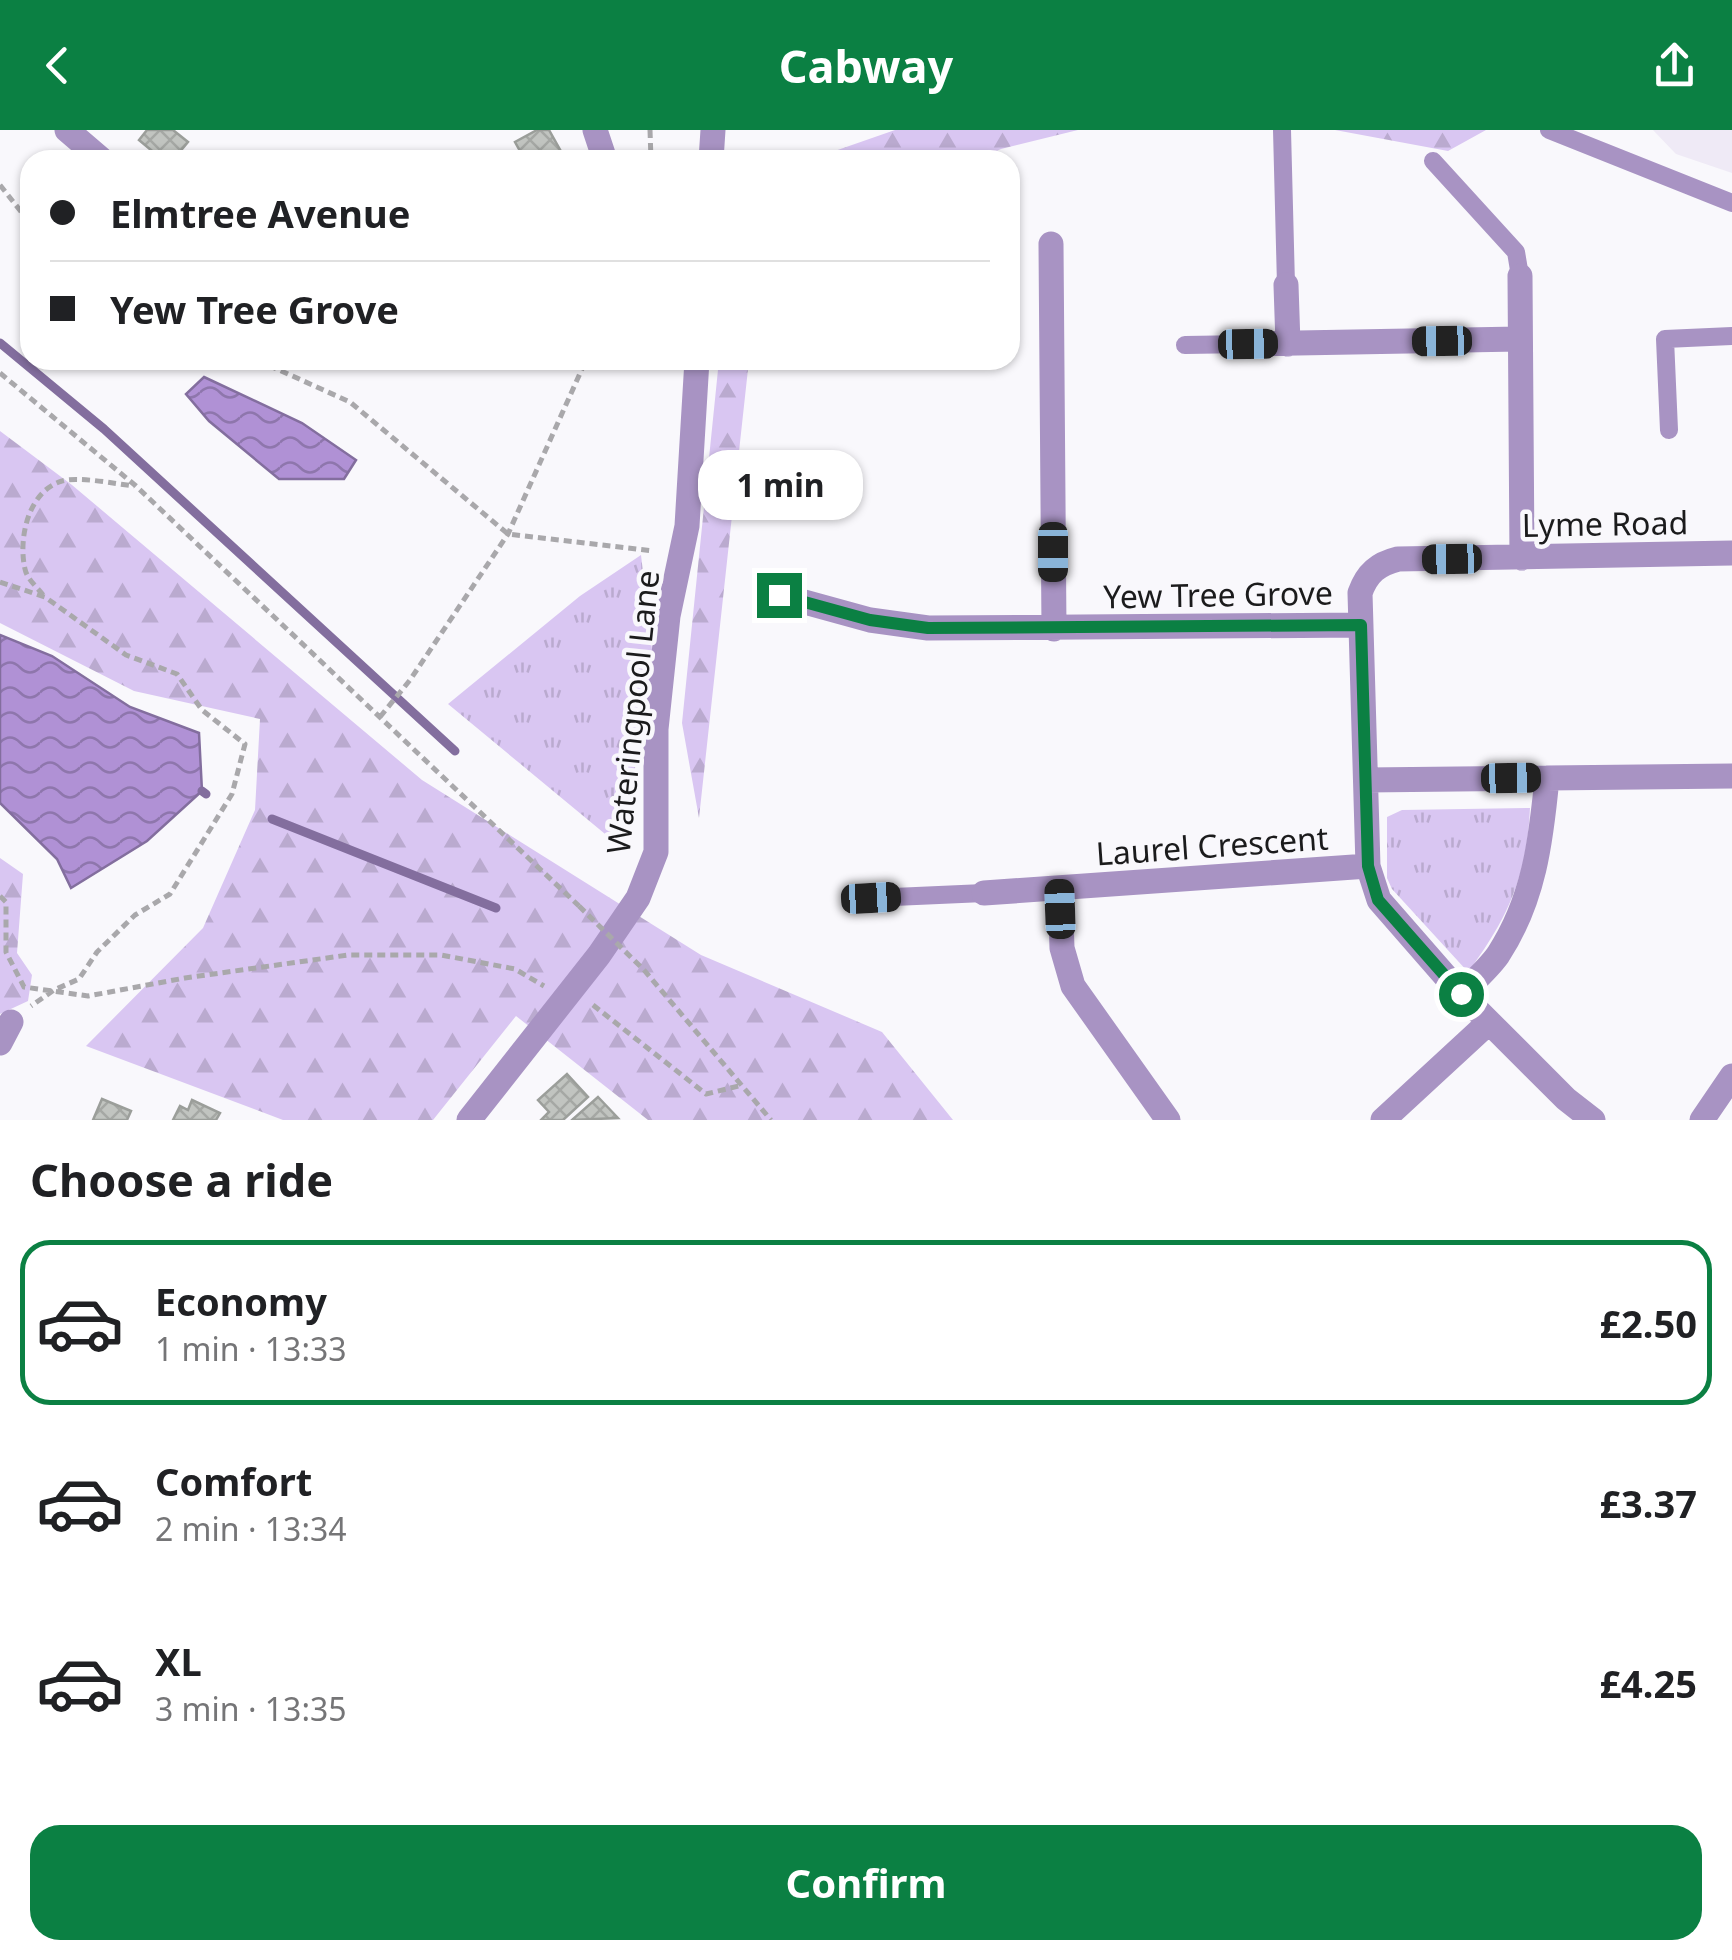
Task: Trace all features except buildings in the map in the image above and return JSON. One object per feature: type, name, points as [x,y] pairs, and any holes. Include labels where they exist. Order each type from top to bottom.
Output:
[{"type":"street","points":[[67,130],[90,150]]},
{"type":"street","points":[[1051,244],[1054,629]]},
{"type":"street","points":[[1520,276],[1522,558]]},
{"type":"street","points":[[1286,286],[1288,344]]},
{"type":"street","points":[[1248,344],[1520,339]]},
{"type":"street","name":"Wateringpool Lane","points":[[469,1120],[638,898],[656,852],[656,729],[668,616],[687,526],[696,370]]},
{"type":"street","name":"Lyme Road","points":[[1361,625],[1360,593],[1364,582],[1378,566],[1398,559],[1732,553]]},
{"type":"street","name":"Yew Tree Grove","points":[[779,595],[902,626],[1054,629],[1361,625]]},
{"type":"street","points":[[1361,625],[1368,866],[1378,900],[1488,1024],[1593,1120]]},
{"type":"street","points":[[1366,780],[1732,776]]},
{"type":"street","points":[[1461,994],[1496,958],[1522,909],[1539,854],[1547,778]]},
{"type":"street","name":"Laurel Crescent","points":[[984,893],[1368,866]]},
{"type":"street","name":"Laurel Crescent","points":[[1060,888],[1062,948],[1074,986],[1168,1120]]},
{"type":"street","points":[[1383,1120],[1488,1024]]},
{"type":"street","points":[[1702,1120],[1732,1076]]},
{"type":"lane","points":[[1282,130],[1286,286]]},
{"type":"lane","points":[[1549,130],[1732,203]]},
{"type":"lane","points":[[1433,161],[1516,252],[1520,276]]},
{"type":"lane","points":[[1669,430],[1665,339],[1732,336]]},
{"type":"lane","points":[[1185,345],[1248,344]]},
{"type":"lane","points":[[871,898],[984,893]]},
{"type":"path","points":[[0,185],[20,210]]},
{"type":"path","points":[[279,370],[350,402],[508,534],[681,554]]},
{"type":"path","points":[[380,717],[410,680],[508,534],[582,370]]},
{"type":"path","points":[[0,373],[136,486],[580,906],[644,970],[772,1120]]},
{"type":"path","points":[[6,1033],[54,990],[79,979],[97,952],[135,915],[170,894],[232,794],[245,744],[202,710],[177,674],[126,656],[45,597],[25,574],[22,540],[32,507],[47,490],[64,480],[136,486]]},
{"type":"path","points":[[0,582],[45,597]]},
{"type":"path","points":[[0,896],[6,902],[6,952],[24,987],[88,996],[348,955],[441,955],[515,970],[540,981],[706,1094],[744,1085]]},
{"type":"shaded area","points":[[1653,130],[1732,130],[1732,173],[1676,154]]},
{"type":"green space","points":[[895,130],[1078,130],[999,150],[838,150]]},
{"type":"green space","points":[[1335,130],[1486,130],[1448,151]]},
{"type":"green space","points":[[718,370],[748,370],[699,818],[682,723]]},
{"type":"green space","points":[[0,431],[72,485],[422,780],[701,955],[882,1032],[953,1120],[648,1120],[516,1016],[433,1120],[283,1120],[86,1046],[203,928],[255,810],[260,719],[134,691],[0,623]]},
{"type":"green space","points":[[641,555],[653,658],[622,848],[448,704],[580,596]]},
{"type":"green space","points":[[1530,808],[1525,855],[1513,895],[1468,972],[1392,889],[1387,878],[1387,817],[1402,810]]},
{"type":"green space","points":[[0,858],[23,874],[17,953],[32,975],[28,1001],[0,1014]]},
{"type":"water","points":[[204,377],[302,423],[356,460],[344,479],[279,479],[209,421],[186,394]]},
{"type":"water","points":[[0,635],[52,656],[130,707],[199,733],[202,791],[147,841],[71,888],[57,859],[0,803]]},
{"type":"waterway","points":[[0,343],[20,360]]},
{"type":"waterway","points":[[33,370],[104,429],[455,751]]},
{"type":"waterway","points":[[202,791],[206,794]]},
{"type":"waterway","points":[[272,819],[496,908]]},
{"type":"route","points":[[779,595],[870,620],[928,628],[1361,625],[1368,866],[1372,884],[1378,900],[1461,994]]}]
